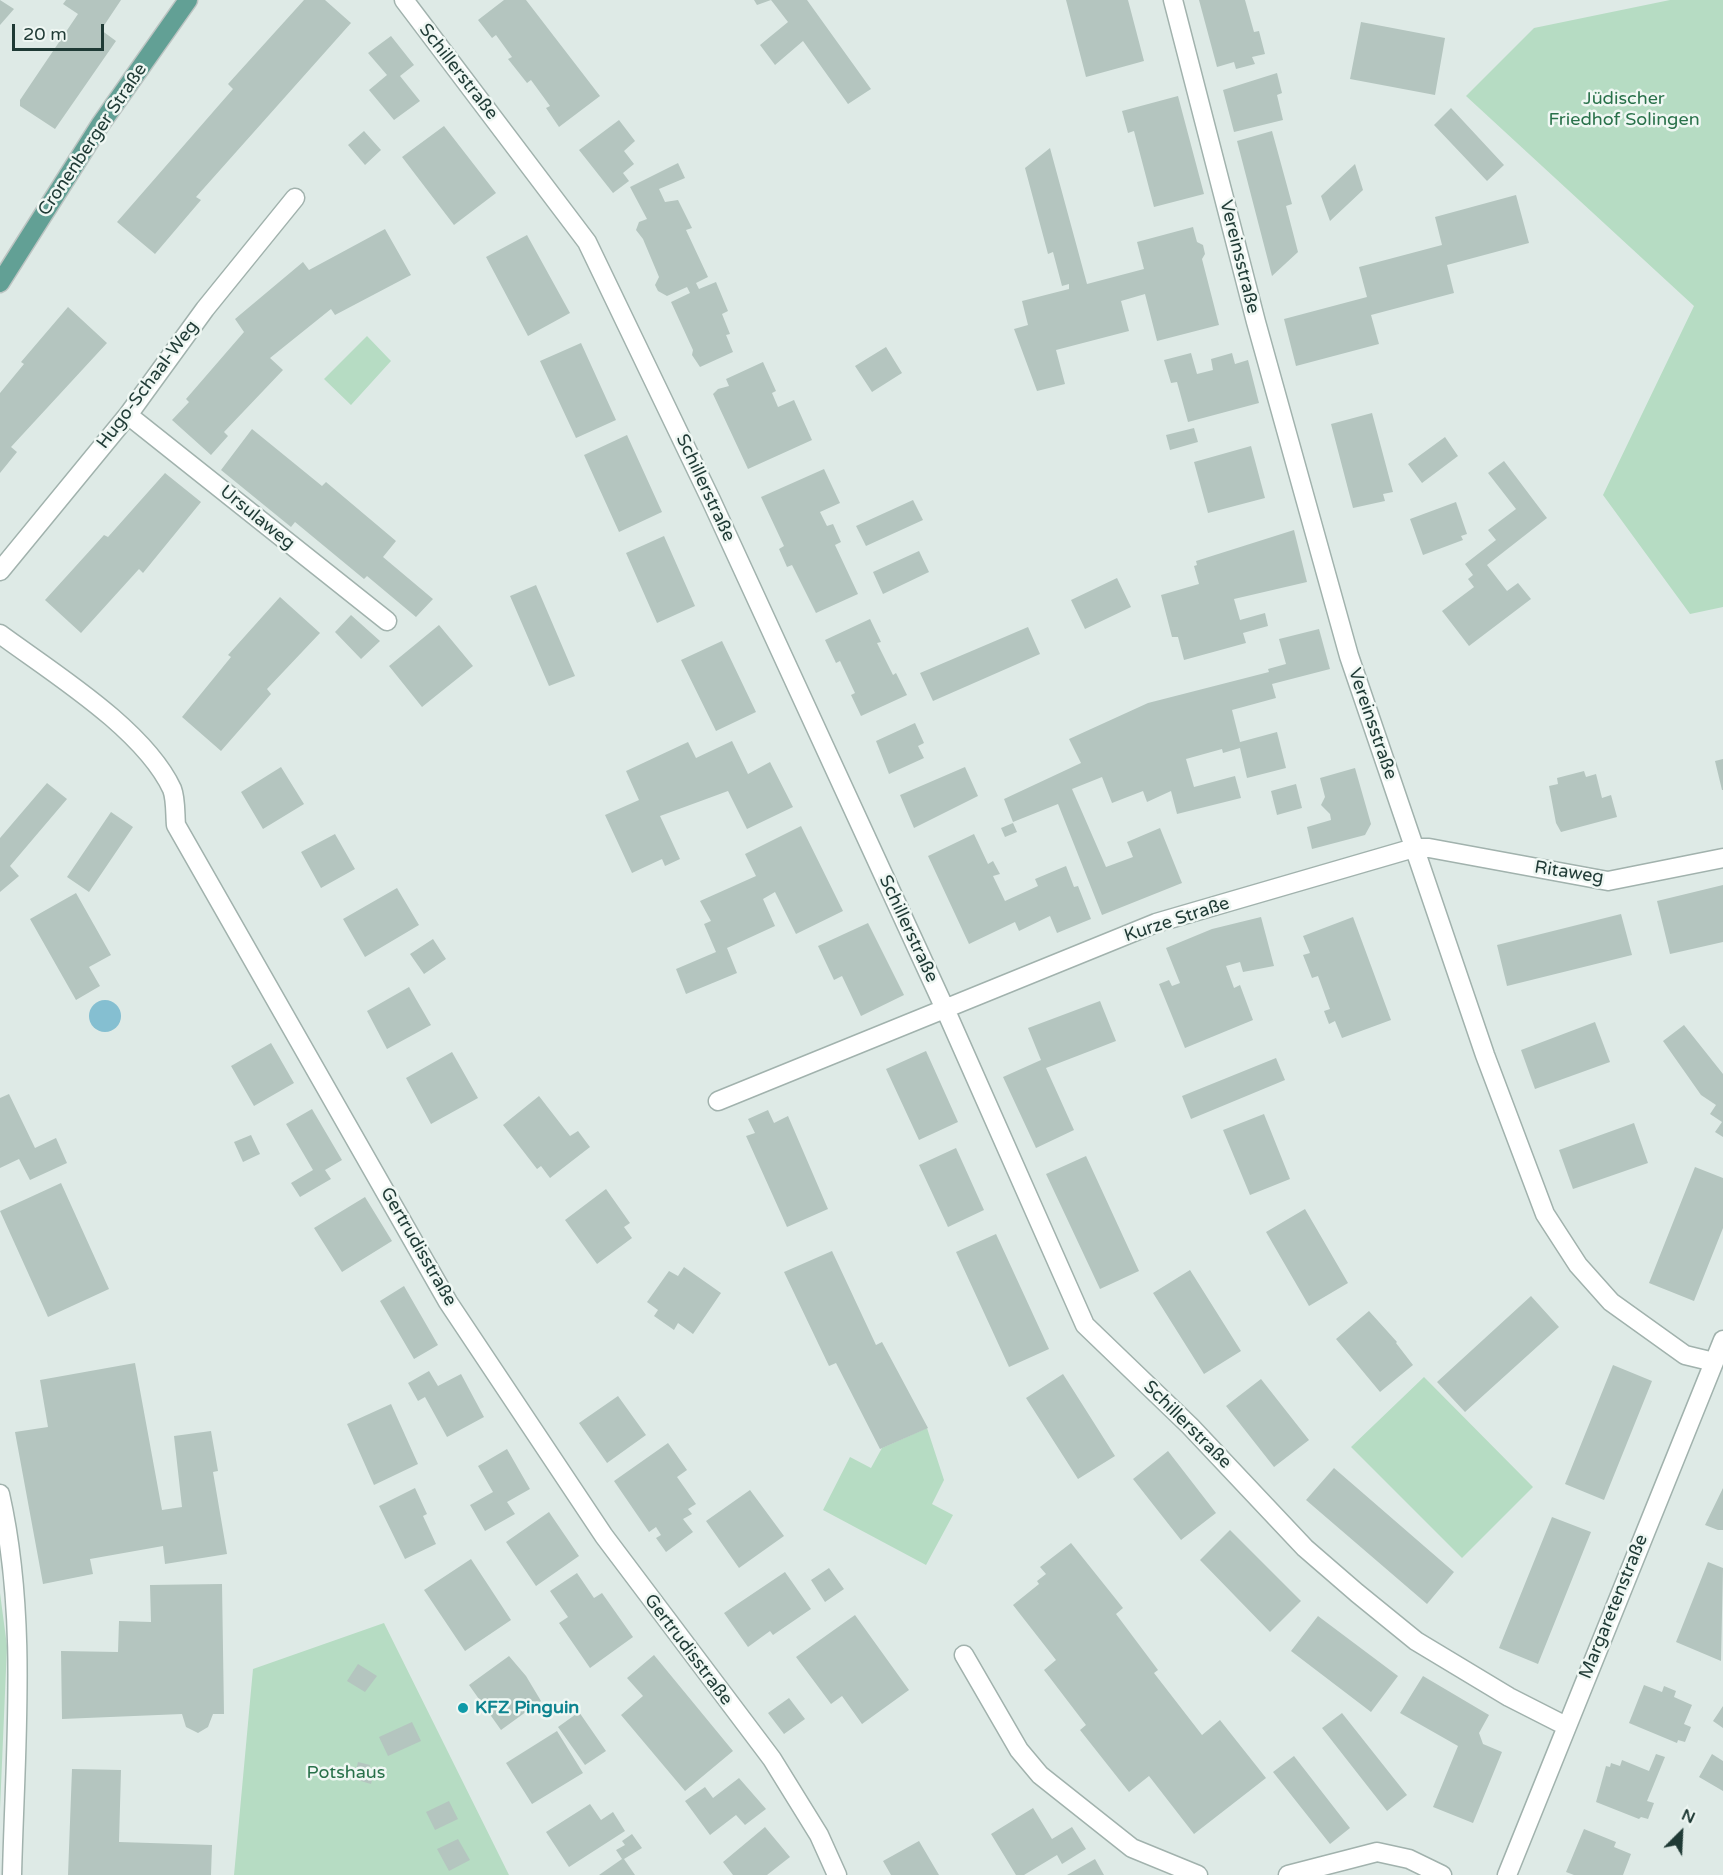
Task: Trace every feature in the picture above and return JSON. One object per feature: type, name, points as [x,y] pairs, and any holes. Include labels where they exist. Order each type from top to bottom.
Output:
[{"type":"main road","name":"Cronenberger Straße","points":[[0,283],[100,125],[188,0]]},
{"type":"street","name":"Schillerstraße","points":[[404,0],[587,242],[711,500],[946,1011],[1085,1325],[1190,1426],[1305,1548],[1357,1593],[1416,1641],[1509,1697],[1566,1726]]},
{"type":"street","name":"Vereinsstraße","points":[[1173,0],[1256,322],[1349,656],[1485,1055],[1545,1214],[1578,1265],[1611,1302],[1685,1355],[1714,1362]]},
{"type":"street","name":"Hugo-Schaal-Weg","points":[[0,571],[128,415],[205,309],[295,198]]},
{"type":"street","name":"Ursulaweg","points":[[128,415],[387,621]]},
{"type":"street","name":"Gertrudisstraße","points":[[0,634],[76,687],[147,753],[173,791],[176,825],[448,1302],[604,1536],[772,1759],[819,1835],[837,1875]]},
{"type":"street","name":"Kurze Straße","points":[[946,1011],[1156,923],[1414,848]]},
{"type":"street","name":"Ritaweg","points":[[1414,848],[1429,848],[1608,881],[1723,858]]},
{"type":"street","points":[[718,1101],[946,1011]]},
{"type":"street","name":"Margaretenstraße","points":[[1507,1875],[1723,1340]]},
{"type":"street","points":[[0,1494],[12,1545],[17,1653],[12,1875]]},
{"type":"street","points":[[964,1655],[1019,1750],[1040,1775],[1132,1848],[1198,1875]]},
{"type":"street","points":[[1288,1875],[1377,1852],[1409,1859],[1442,1875]]},
{"type":"green space","name":"Jüdischer Friedhof Solingen","points":[[1670,0],[1723,0],[1723,607],[1690,614],[1603,495],[1694,306],[1466,96],[1534,28]]},
{"type":"green space","points":[[367,336],[391,361],[351,405],[324,379]]},
{"type":"green space","points":[[1424,1377],[1533,1487],[1462,1558],[1351,1447]]},
{"type":"green space","points":[[927,1428],[944,1480],[932,1504],[953,1515],[926,1565],[823,1510],[850,1457],[871,1468],[882,1448]]},
{"type":"green space","points":[[0,1593],[7,1646],[0,1809]]},
{"type":"green space","name":"Potshaus","points":[[384,1623],[509,1875],[234,1875],[253,1669]]},
{"type":"water","points":[[105,1000],[116,1005],[121,1016],[116,1027],[105,1032],[94,1027],[89,1016],[94,1005]]},
{"type":"building","points":[[0,0],[14,9],[0,25]]},
{"type":"building","points":[[66,0],[121,0],[101,30],[116,41],[55,129],[20,106],[20,100],[78,14],[63,4]]},
{"type":"building","points":[[304,0],[325,0],[351,23],[196,197],[201,200],[155,254],[117,222],[233,89],[228,84]]},
{"type":"building","points":[[504,0],[526,0],[600,96],[559,127],[546,108],[550,106],[531,80],[527,83],[508,59],[512,57],[496,35],[492,38],[478,20]]},
{"type":"building","points":[[754,0],[771,0],[757,5]]},
{"type":"building","points":[[771,0],[807,0],[871,89],[848,104],[803,41],[775,65],[760,45],[788,22]]},
{"type":"building","points":[[1066,0],[1128,0],[1144,61],[1086,77]]},
{"type":"building","points":[[1199,0],[1245,0],[1254,32],[1259,31],[1265,54],[1252,57],[1255,64],[1236,69],[1234,62],[1217,67]]},
{"type":"building","points":[[1361,22],[1445,38],[1435,95],[1350,79]]},
{"type":"building","points":[[391,36],[414,65],[400,76],[420,101],[394,120],[369,90],[387,75],[368,53]]},
{"type":"building","points":[[1277,73],[1282,93],[1277,95],[1283,120],[1234,132],[1223,90]]},
{"type":"building","points":[[1178,96],[1204,194],[1154,207],[1134,131],[1128,133],[1122,111]]},
{"type":"building","points":[[1451,108],[1504,165],[1487,181],[1434,125]]},
{"type":"building","points":[[619,120],[635,141],[624,151],[634,164],[623,173],[629,181],[613,193],[579,150]]},
{"type":"building","points":[[444,126],[496,193],[454,225],[402,157]]},
{"type":"building","points":[[364,131],[381,150],[365,165],[348,145]]},
{"type":"building","points":[[1272,131],[1292,204],[1286,206],[1298,252],[1272,276],[1237,141]]},
{"type":"building","points":[[1050,148],[1087,284],[1144,269],[1137,242],[1193,227],[1197,242],[1203,245],[1205,254],[1202,259],[1219,325],[1157,341],[1145,294],[1121,301],[1129,331],[1056,350],[1065,384],[1037,391],[1014,329],[1028,325],[1022,301],[1069,289],[1069,284],[1062,286],[1053,252],[1048,254],[1025,168]]},
{"type":"building","points":[[678,163],[685,178],[659,189],[665,202],[678,200],[692,228],[686,230],[708,277],[696,283],[699,289],[716,282],[728,311],[722,314],[730,334],[726,335],[733,352],[700,367],[692,355],[693,350],[671,302],[690,293],[687,287],[667,296],[658,291],[655,285],[659,277],[643,239],[636,230],[639,222],[647,219],[630,187]]},
{"type":"building","points":[[1355,164],[1363,190],[1330,221],[1321,196]]},
{"type":"building","points":[[1516,195],[1529,243],[1447,265],[1454,293],[1371,315],[1379,344],[1296,366],[1284,319],[1367,297],[1359,267],[1442,245],[1435,217]]},
{"type":"building","points":[[385,229],[411,275],[335,315],[331,309],[270,358],[283,370],[224,432],[228,436],[211,455],[172,420],[189,402],[186,399],[244,332],[235,319],[303,262],[309,270]]},
{"type":"building","points":[[527,235],[570,313],[528,336],[486,257]]},
{"type":"building","points":[[68,307],[107,343],[11,447],[17,452],[0,473],[0,393],[24,364],[21,362]]},
{"type":"building","points":[[581,343],[616,420],[576,438],[540,361]]},
{"type":"building","points":[[886,347],[902,373],[872,392],[855,366]]},
{"type":"building","points":[[1191,353],[1197,374],[1213,370],[1211,359],[1232,353],[1235,364],[1248,360],[1259,403],[1188,422],[1177,382],[1171,383],[1164,360]]},
{"type":"building","points":[[763,362],[776,391],[772,393],[778,407],[794,400],[812,440],[748,469],[713,394],[718,389],[729,386],[726,379]]},
{"type":"building","points":[[1372,413],[1393,492],[1383,494],[1385,501],[1353,508],[1331,424]]},
{"type":"building","points":[[1194,428],[1198,442],[1170,450],[1166,435]]},
{"type":"building","points":[[252,429],[322,486],[326,482],[396,541],[383,557],[433,599],[416,617],[367,576],[364,579],[295,522],[291,527],[221,470]]},
{"type":"building","points":[[627,435],[662,512],[619,532],[584,455]]},
{"type":"building","points":[[1445,437],[1458,456],[1422,483],[1408,464]]},
{"type":"building","points":[[1251,446],[1265,498],[1208,513],[1194,462]]},
{"type":"building","points":[[1504,461],[1547,518],[1487,565],[1507,591],[1518,583],[1531,599],[1469,646],[1442,611],[1474,587],[1468,579],[1473,575],[1465,564],[1496,540],[1488,530],[1516,509],[1488,473]]},
{"type":"building","points":[[824,469],[840,503],[820,512],[827,526],[833,524],[841,542],[835,545],[858,594],[816,613],[792,565],[787,567],[779,549],[784,546],[761,497]]},
{"type":"building","points":[[165,473],[201,502],[143,573],[139,569],[81,633],[45,600],[104,535],[108,537]]},
{"type":"building","points":[[913,500],[923,520],[866,546],[856,526]]},
{"type":"building","points":[[1456,502],[1467,534],[1461,536],[1463,540],[1423,555],[1410,519]]},
{"type":"building","points":[[1294,530],[1307,582],[1234,599],[1240,620],[1265,613],[1268,626],[1243,633],[1246,643],[1184,660],[1178,637],[1172,637],[1161,595],[1199,584],[1194,566],[1197,565],[1196,561]]},
{"type":"building","points":[[664,536],[695,606],[657,623],[626,553]]},
{"type":"building","points":[[919,551],[929,572],[883,594],[873,572]]},
{"type":"building","points":[[1117,578],[1131,607],[1085,629],[1071,600]]},
{"type":"building","points":[[536,585],[575,676],[549,686],[510,596]]},
{"type":"building","points":[[280,597],[320,633],[267,689],[271,694],[221,751],[182,717],[231,657],[228,655]]},
{"type":"building","points":[[351,615],[380,641],[361,659],[335,632]]},
{"type":"building","points":[[870,619],[881,642],[877,643],[893,675],[896,673],[907,695],[861,716],[851,695],[855,693],[840,661],[836,663],[825,640]]},
{"type":"building","points":[[439,625],[473,666],[422,707],[389,666]]},
{"type":"building","points":[[1028,627],[1040,654],[933,701],[920,673]]},
{"type":"building","points":[[1319,629],[1330,669],[1272,684],[1276,698],[1232,710],[1240,742],[1277,732],[1286,768],[1247,778],[1240,748],[1223,753],[1222,749],[1186,759],[1194,787],[1235,776],[1241,798],[1177,814],[1171,791],[1147,802],[1143,791],[1112,803],[1102,777],[1072,789],[1106,867],[1133,857],[1127,842],[1160,828],[1182,883],[1102,915],[1058,804],[1013,822],[1004,799],[1081,763],[1069,739],[1148,703],[1269,672],[1268,669],[1286,664],[1279,639]]},
{"type":"building","points":[[722,641],[756,712],[716,731],[681,660]]},
{"type":"building","points":[[915,723],[924,743],[918,746],[924,758],[889,774],[876,741]]},
{"type":"building","points":[[732,741],[748,774],[770,762],[793,807],[747,829],[728,791],[660,816],[680,859],[665,866],[662,859],[632,873],[605,815],[639,800],[626,771],[688,742],[696,758]]},
{"type":"building","points":[[1723,759],[1723,790],[1722,790],[1715,761]]},
{"type":"building","points":[[281,767],[304,804],[263,829],[241,792]]},
{"type":"building","points":[[965,767],[978,796],[914,828],[900,795]]},
{"type":"building","points":[[1355,768],[1371,824],[1365,835],[1312,849],[1307,827],[1331,820],[1330,814],[1321,805],[1325,797],[1320,778]]},
{"type":"building","points":[[1584,771],[1586,777],[1596,774],[1602,798],[1611,795],[1617,817],[1561,832],[1556,823],[1549,786],[1558,784],[1557,778]]},
{"type":"building","points":[[47,783],[67,799],[10,866],[19,876],[0,892],[0,838]]},
{"type":"building","points":[[1296,784],[1302,808],[1277,815],[1271,791]]},
{"type":"building","points":[[111,812],[133,827],[89,892],[67,877]]},
{"type":"building","points":[[1013,823],[1017,832],[1005,837],[1001,828]]},
{"type":"building","points":[[801,826],[843,911],[796,934],[775,892],[763,899],[775,926],[727,948],[737,973],[686,994],[676,969],[716,952],[704,924],[711,921],[700,901],[756,876],[745,854]]},
{"type":"building","points":[[335,834],[355,869],[321,888],[301,852]]},
{"type":"building","points":[[974,834],[988,864],[993,861],[1000,874],[993,876],[1005,901],[1038,886],[1035,879],[1066,866],[1074,887],[1078,886],[1091,919],[1057,933],[1050,916],[1019,931],[1015,922],[969,944],[928,856]]},
{"type":"building","points":[[1723,885],[1723,942],[1670,954],[1657,901]]},
{"type":"building","points":[[397,888],[419,925],[365,957],[343,919]]},
{"type":"building","points":[[76,893],[111,955],[89,967],[100,986],[76,1000],[30,919]]},
{"type":"building","points":[[1621,914],[1632,955],[1507,986],[1497,945]]},
{"type":"building","points":[[1261,917],[1274,966],[1243,972],[1240,962],[1226,966],[1234,988],[1240,985],[1253,1020],[1185,1048],[1159,984],[1169,980],[1172,986],[1180,983],[1166,948],[1212,929]]},
{"type":"building","points":[[1353,917],[1391,1020],[1342,1038],[1335,1021],[1329,1024],[1324,1011],[1330,1009],[1318,976],[1312,978],[1303,955],[1310,953],[1303,936]]},
{"type":"building","points":[[868,923],[904,995],[861,1016],[842,976],[834,980],[818,946]]},
{"type":"building","points":[[433,939],[446,959],[424,974],[410,954]]},
{"type":"building","points":[[409,987],[431,1025],[387,1049],[367,1011]]},
{"type":"building","points":[[1100,1001],[1116,1041],[1046,1068],[1074,1130],[1036,1148],[1003,1077],[1041,1060],[1028,1028]]},
{"type":"building","points":[[1595,1022],[1610,1062],[1535,1089],[1521,1050]]},
{"type":"building","points":[[1684,1025],[1723,1074],[1723,1137],[1715,1132],[1722,1122],[1710,1114],[1716,1105],[1701,1095],[1663,1041]]},
{"type":"building","points":[[271,1043],[294,1083],[254,1106],[231,1066]]},
{"type":"building","points":[[926,1051],[958,1122],[919,1140],[886,1069]]},
{"type":"building","points":[[452,1052],[478,1098],[431,1124],[406,1078]]},
{"type":"building","points":[[1276,1058],[1285,1080],[1191,1119],[1182,1096]]},
{"type":"building","points":[[9,1094],[35,1148],[56,1138],[67,1163],[30,1180],[19,1159],[0,1168],[0,1098]]},
{"type":"building","points":[[539,1096],[570,1136],[578,1131],[590,1147],[550,1178],[541,1166],[537,1169],[503,1125]]},
{"type":"building","points":[[312,1109],[342,1160],[325,1170],[331,1179],[300,1197],[291,1183],[313,1170],[286,1124]]},
{"type":"building","points":[[768,1110],[774,1123],[788,1116],[828,1209],[787,1227],[746,1136],[755,1133],[748,1119]]},
{"type":"building","points":[[1264,1114],[1290,1179],[1250,1195],[1223,1130]]},
{"type":"building","points":[[1634,1123],[1648,1163],[1573,1189],[1559,1150]]},
{"type":"building","points":[[251,1135],[260,1154],[243,1162],[234,1142]]},
{"type":"building","points":[[956,1148],[984,1210],[948,1227],[919,1165]]},
{"type":"building","points":[[1086,1156],[1139,1271],[1100,1289],[1046,1174]]},
{"type":"building","points":[[1695,1167],[1723,1178],[1723,1228],[1694,1301],[1649,1283]]},
{"type":"building","points":[[61,1183],[109,1289],[48,1317],[0,1211]]},
{"type":"building","points":[[606,1189],[630,1223],[624,1227],[632,1238],[597,1264],[565,1220]]},
{"type":"building","points":[[365,1197],[392,1241],[342,1272],[314,1228]]},
{"type":"building","points":[[1305,1209],[1348,1283],[1309,1306],[1266,1232]]},
{"type":"building","points":[[996,1234],[1049,1349],[1009,1367],[956,1252]]},
{"type":"building","points":[[832,1251],[876,1345],[882,1342],[928,1428],[880,1449],[836,1363],[829,1366],[784,1272]]},
{"type":"building","points":[[684,1267],[721,1293],[693,1334],[678,1323],[674,1330],[654,1316],[658,1310],[647,1302],[669,1271],[678,1276]]},
{"type":"building","points":[[1190,1270],[1241,1351],[1204,1374],[1153,1293]]},
{"type":"building","points":[[404,1286],[438,1345],[414,1359],[380,1301]]},
{"type":"building","points":[[1531,1296],[1559,1327],[1465,1412],[1437,1382]]},
{"type":"building","points":[[1369,1311],[1397,1342],[1413,1365],[1380,1392],[1336,1339]]},
{"type":"building","points":[[135,1363],[162,1510],[182,1507],[174,1436],[211,1431],[218,1471],[213,1472],[227,1554],[165,1564],[163,1546],[90,1559],[93,1574],[43,1584],[15,1432],[48,1427],[40,1380]]},
{"type":"building","points":[[1613,1365],[1652,1381],[1604,1500],[1565,1484]]},
{"type":"building","points":[[429,1371],[438,1386],[461,1374],[484,1417],[447,1437],[425,1397],[418,1401],[408,1383]]},
{"type":"building","points":[[1063,1374],[1115,1456],[1078,1479],[1026,1398]]},
{"type":"building","points":[[1261,1379],[1309,1440],[1274,1467],[1226,1406]]},
{"type":"building","points":[[618,1396],[646,1435],[607,1463],[579,1423]]},
{"type":"building","points":[[391,1404],[418,1464],[374,1485],[347,1424]]},
{"type":"building","points":[[668,1443],[687,1470],[677,1477],[696,1504],[688,1509],[692,1514],[683,1519],[693,1532],[666,1552],[656,1538],[661,1535],[656,1527],[649,1532],[614,1481]]},
{"type":"building","points":[[507,1449],[530,1489],[507,1502],[515,1514],[485,1531],[470,1505],[493,1492],[478,1466]]},
{"type":"building","points":[[1168,1451],[1216,1513],[1181,1540],[1133,1479]]},
{"type":"building","points":[[1334,1468],[1454,1572],[1427,1604],[1306,1500]]},
{"type":"building","points":[[415,1488],[427,1514],[423,1516],[436,1544],[405,1559],[379,1506]]},
{"type":"building","points":[[1723,1488],[1723,1530],[1718,1530],[1705,1525]]},
{"type":"building","points":[[750,1490],[784,1536],[739,1568],[706,1521]]},
{"type":"building","points":[[549,1512],[579,1556],[536,1586],[506,1542]]},
{"type":"building","points":[[1552,1517],[1591,1532],[1538,1664],[1499,1648]]},
{"type":"building","points":[[1230,1530],[1301,1601],[1270,1632],[1200,1560]]},
{"type":"building","points":[[1071,1543],[1123,1608],[1116,1614],[1158,1670],[1154,1673],[1202,1735],[1220,1720],[1266,1778],[1194,1834],[1149,1776],[1129,1792],[1080,1730],[1086,1725],[1044,1670],[1056,1660],[1013,1605],[1039,1584],[1037,1581],[1046,1574],[1040,1567]]},
{"type":"building","points":[[471,1559],[511,1620],[465,1651],[424,1590]]},
{"type":"building","points":[[1708,1562],[1723,1568],[1721,1661],[1676,1642]]},
{"type":"building","points":[[829,1568],[844,1589],[825,1602],[811,1580]]},
{"type":"building","points":[[785,1572],[811,1609],[773,1635],[770,1631],[748,1647],[724,1613]]},
{"type":"building","points":[[577,1573],[594,1598],[602,1593],[633,1637],[590,1668],[559,1623],[568,1617],[550,1591]]},
{"type":"building","points":[[222,1584],[224,1714],[213,1714],[208,1727],[198,1733],[186,1727],[182,1714],[62,1719],[61,1651],[118,1652],[119,1621],[151,1622],[150,1585]]},
{"type":"building","points":[[855,1615],[909,1690],[862,1724],[842,1696],[831,1704],[796,1657]]},
{"type":"building","points":[[1318,1616],[1398,1676],[1371,1712],[1291,1651]]},
{"type":"building","points":[[654,1655],[733,1751],[685,1791],[621,1715],[643,1696],[627,1678]]},
{"type":"building","points":[[509,1656],[526,1676],[541,1701],[501,1730],[469,1685]]},
{"type":"building","points":[[358,1664],[377,1676],[365,1692],[347,1681]]},
{"type":"building","points":[[1423,1676],[1489,1715],[1479,1733],[1483,1744],[1502,1752],[1473,1823],[1433,1807],[1458,1746],[1400,1713]]},
{"type":"building","points":[[1644,1685],[1662,1692],[1664,1686],[1676,1691],[1674,1697],[1692,1705],[1684,1724],[1691,1727],[1685,1742],[1678,1740],[1677,1743],[1629,1723]]},
{"type":"building","points":[[789,1698],[805,1719],[784,1734],[768,1713]]},
{"type":"building","points":[[1723,1706],[1723,1728],[1713,1721]]},
{"type":"building","points":[[579,1712],[606,1751],[585,1765],[558,1727]]},
{"type":"building","points":[[1342,1713],[1407,1795],[1387,1811],[1322,1728]]},
{"type":"building","points":[[412,1722],[421,1741],[388,1756],[379,1737]]},
{"type":"building","points":[[557,1731],[583,1773],[532,1804],[506,1763]]},
{"type":"building","points":[[1656,1754],[1665,1757],[1647,1801],[1654,1803],[1648,1819],[1641,1817],[1639,1819],[1596,1802],[1606,1766],[1610,1767],[1611,1763],[1620,1766],[1622,1760],[1649,1771]]},
{"type":"building","points":[[1712,1754],[1723,1761],[1723,1791],[1699,1777]]},
{"type":"building","points":[[1294,1756],[1350,1828],[1330,1844],[1273,1772]]},
{"type":"building","points":[[358,1762],[370,1765],[368,1770],[374,1772],[371,1784],[354,1779]]},
{"type":"building","points":[[72,1769],[121,1770],[119,1842],[212,1845],[211,1875],[68,1875]]},
{"type":"building","points":[[739,1778],[766,1809],[745,1825],[736,1815],[710,1835],[685,1801],[705,1787],[713,1798]]},
{"type":"building","points":[[449,1801],[458,1819],[435,1830],[426,1812]]},
{"type":"building","points":[[590,1804],[601,1820],[613,1812],[625,1831],[569,1867],[546,1832]]},
{"type":"building","points":[[1033,1808],[1052,1839],[1072,1827],[1086,1849],[1062,1864],[1057,1855],[1024,1875],[1016,1875],[991,1834]]},
{"type":"building","points":[[765,1827],[790,1857],[767,1875],[733,1875],[723,1862]]},
{"type":"building","points":[[1584,1829],[1616,1842],[1614,1847],[1631,1854],[1623,1875],[1574,1875],[1566,1872]]},
{"type":"building","points":[[632,1834],[642,1848],[624,1859],[635,1875],[599,1875],[622,1859],[616,1850],[625,1845],[622,1841]]},
{"type":"building","points":[[458,1839],[470,1860],[449,1871],[437,1849]]},
{"type":"building","points":[[919,1841],[939,1875],[891,1875],[883,1861]]},
{"type":"building","points":[[1095,1859],[1104,1875],[1067,1875]]},
{"type":"place","name":"KFZ Pinguin","points":[[463,1708]]}]
